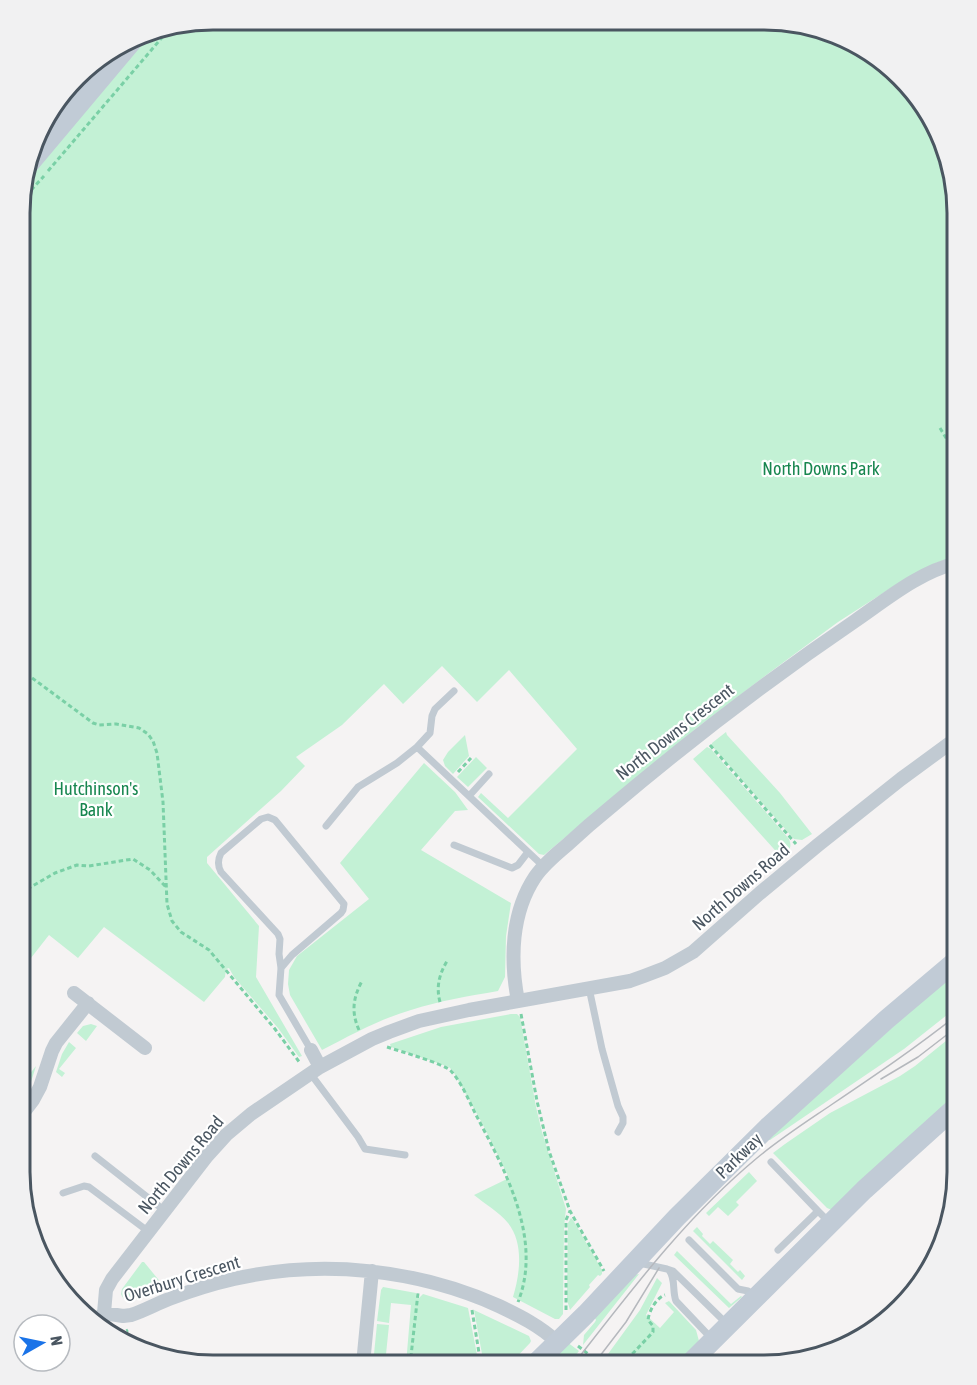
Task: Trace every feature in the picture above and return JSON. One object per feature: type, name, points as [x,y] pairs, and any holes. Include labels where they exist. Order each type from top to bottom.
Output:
[{"type":"street","points":[[42,149],[119,57]]},
{"type":"street","name":"North Downs Crescent","points":[[518,1001],[514,965],[517,921],[526,894],[543,866],[647,776],[815,649],[897,593],[934,571],[947,566]]},
{"type":"street","name":"North Downs Road","points":[[104,1313],[109,1283],[207,1156],[230,1131],[251,1114],[313,1071],[369,1041],[405,1026],[443,1015],[644,976],[685,957],[805,855],[947,745]]},
{"type":"street","name":"Parkway","points":[[549,1355],[566,1343],[586,1314],[634,1262],[776,1119],[947,968]]},
{"type":"street","points":[[75,993],[145,1048]]},
{"type":"street","points":[[30,1104],[40,1087],[53,1047],[88,1003]]},
{"type":"street","points":[[311,1050],[313,1071]]},
{"type":"street","points":[[698,1355],[756,1298],[824,1217],[871,1184],[947,1115]]},
{"type":"street","name":"Overbury Crescent","points":[[101,1316],[104,1313],[131,1315],[195,1290],[250,1276],[321,1269],[372,1271],[421,1279],[469,1293],[535,1324],[566,1343]]},
{"type":"street","points":[[364,1355],[372,1271]]},
{"type":"lane","points":[[326,826],[358,787],[397,763],[417,747],[430,733],[435,710],[454,691]]},
{"type":"lane","points":[[417,747],[543,866]]},
{"type":"lane","points":[[469,796],[489,774]]},
{"type":"lane","points":[[281,968],[292,955],[341,913],[344,903],[274,820],[268,817],[261,819],[222,853],[218,865],[221,872],[278,934],[281,968],[279,995],[311,1050]]},
{"type":"lane","points":[[454,844],[508,867],[518,866],[528,852]]},
{"type":"lane","points":[[589,988],[602,1050],[623,1117],[623,1123],[618,1132]]},
{"type":"lane","points":[[313,1071],[365,1149],[405,1155]]},
{"type":"lane","points":[[95,1156],[165,1211]]},
{"type":"lane","points":[[771,1162],[824,1217],[778,1250]]},
{"type":"lane","points":[[63,1193],[84,1186],[89,1187],[149,1232]]},
{"type":"lane","points":[[689,1240],[738,1289],[748,1291],[756,1298]]},
{"type":"lane","points":[[634,1262],[673,1271],[729,1325]]},
{"type":"lane","points":[[667,1269],[673,1276],[675,1299],[714,1340]]},
{"type":"path","points":[[32,188],[161,38]]},
{"type":"path","points":[[940,428],[947,440]]},
{"type":"path","points":[[30,676],[93,723],[130,726],[139,728],[148,734],[158,753],[163,802],[167,904],[172,921],[181,932],[209,950],[313,1071]]},
{"type":"path","points":[[701,734],[805,855]]},
{"type":"path","points":[[451,779],[471,758]]},
{"type":"path","points":[[30,887],[55,873],[77,865],[89,866],[133,859],[150,870],[166,888]]},
{"type":"path","points":[[443,1015],[438,998],[438,985],[447,961]]},
{"type":"path","points":[[362,981],[355,996],[353,1008],[356,1023],[369,1041],[451,1070],[506,1174],[519,1214],[527,1250],[524,1283],[513,1313]]},
{"type":"path","points":[[518,1001],[540,1120],[549,1151],[570,1211],[613,1285]]},
{"type":"path","points":[[570,1211],[566,1220],[565,1308],[569,1314],[577,1307],[586,1314]]},
{"type":"path","points":[[411,1355],[421,1279]]},
{"type":"path","points":[[631,1355],[653,1332],[648,1320],[659,1298],[674,1293]]},
{"type":"path","points":[[478,1310],[471,1307],[480,1355]]},
{"type":"path","points":[[566,1343],[584,1355]]},
{"type":"green space","points":[[201,30],[764,30],[799,34],[845,49],[885,76],[901,92],[928,132],[941,166],[947,213],[947,559],[905,579],[838,622],[698,727],[544,855],[539,854],[478,797],[481,793],[508,818],[577,749],[509,670],[477,702],[442,666],[403,704],[384,684],[342,725],[296,757],[305,766],[281,791],[207,857],[207,863],[259,926],[256,977],[302,1056],[299,1057],[229,968],[226,969],[225,977],[204,1002],[104,927],[78,958],[49,935],[30,959],[30,213],[36,167],[139,46],[154,40]]},
{"type":"green space","points":[[93,75],[59,115],[76,92]]},
{"type":"green space","points":[[726,732],[780,793],[812,834],[802,840],[794,839],[712,746],[712,743]]},
{"type":"green space","points":[[465,735],[469,756],[453,774],[445,766],[443,760]]},
{"type":"green space","points":[[707,747],[789,839],[790,847],[782,858],[693,759]]},
{"type":"green space","points":[[476,757],[487,768],[468,787],[457,777]]},
{"type":"green space","points":[[424,763],[455,792],[468,810],[455,811],[421,850],[511,903],[506,936],[505,977],[498,991],[443,1001],[399,1014],[322,1050],[290,995],[289,970],[297,956],[369,899],[340,863]]},
{"type":"green space","points":[[947,978],[947,1015],[904,1049],[767,1140]]},
{"type":"green space","points":[[517,1014],[520,1017],[536,1107],[566,1209],[563,1314],[559,1319],[513,1297],[519,1269],[517,1240],[508,1223],[474,1195],[509,1178],[453,1071],[449,1067],[391,1047],[390,1044],[441,1027]]},
{"type":"green space","points":[[91,1024],[97,1026],[86,1041],[77,1033],[83,1026]]},
{"type":"green space","points":[[947,1040],[947,1106],[832,1210],[827,1208],[773,1153],[830,1113],[915,1066]]},
{"type":"green space","points":[[69,1042],[76,1048],[59,1069],[65,1073],[62,1077],[56,1072]]},
{"type":"green space","points":[[36,1066],[30,1085],[30,1074]]},
{"type":"green space","points":[[749,1172],[757,1181],[736,1202],[739,1205],[728,1216],[718,1207],[709,1216],[706,1213]]},
{"type":"green space","points":[[571,1218],[602,1270],[602,1274],[598,1275],[589,1285],[590,1287],[570,1310],[567,1300],[568,1223]]},
{"type":"green space","points":[[697,1227],[710,1244],[713,1241],[733,1260],[730,1264],[745,1276],[742,1280],[693,1231]]},
{"type":"green space","points":[[677,1251],[731,1304],[742,1297],[729,1308],[674,1255]]},
{"type":"green space","points":[[142,1262],[162,1284],[162,1287],[140,1297],[126,1300],[121,1294],[122,1289]]},
{"type":"green space","points":[[639,1274],[583,1345],[584,1335],[596,1320],[593,1315],[634,1275]]},
{"type":"green space","points":[[657,1278],[662,1283],[646,1315],[660,1328],[674,1312],[665,1303],[669,1301],[696,1330],[699,1341],[687,1355],[607,1355],[640,1310]]},
{"type":"green space","points":[[383,1287],[416,1293],[416,1298],[423,1294],[468,1308],[477,1355],[407,1355],[411,1305],[391,1303],[389,1323],[377,1321]]},
{"type":"green space","points":[[474,1310],[529,1336],[531,1341],[519,1355],[482,1355]]},
{"type":"green space","points":[[377,1324],[389,1325],[386,1355],[374,1355]]},
{"type":"green space","points":[[567,1342],[579,1351],[576,1355],[555,1355]]},
{"type":"tram line","points":[[581,1355],[660,1256],[731,1181],[775,1144],[947,1022]]},
{"type":"tram line","points":[[881,1079],[918,1057],[947,1035]]},
{"type":"tram line","points":[[601,1355],[626,1322],[659,1268]]},
{"type":"park label","name":"North Downs Park","points":[[821,469]]},
{"type":"park label","name":"Hutchinson's Bank","points":[[96,799]]}]
